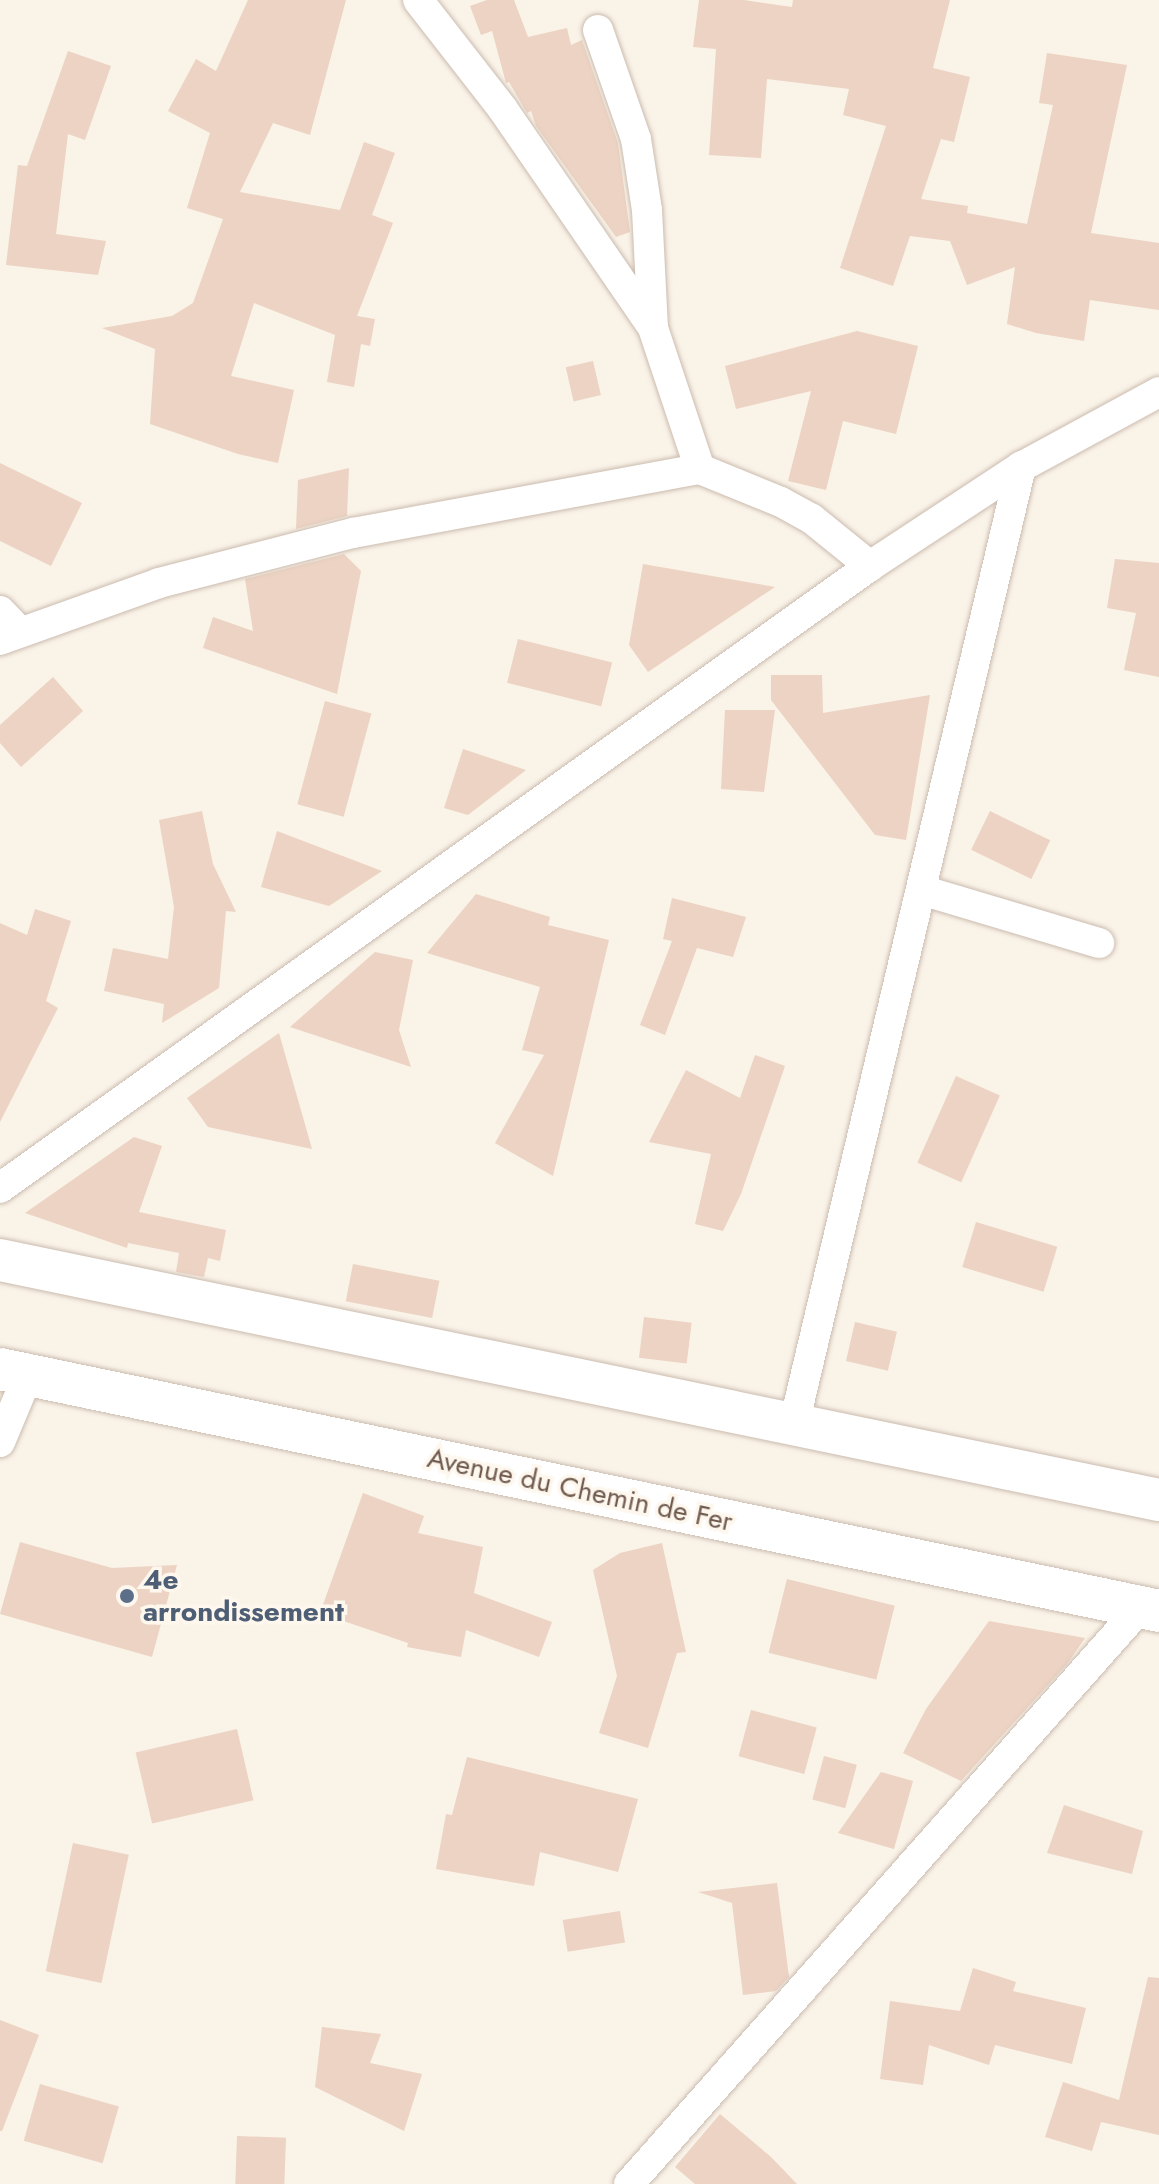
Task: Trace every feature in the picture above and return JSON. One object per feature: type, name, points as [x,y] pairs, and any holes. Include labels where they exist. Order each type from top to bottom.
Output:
[{"type":"main road","points":[[0,1260],[1159,1500]]},
{"type":"main road","name":"Avenue du Chemin de Fer","points":[[14,1372],[1150,1609]]},
{"type":"street","points":[[418,0],[502,108],[653,328]]},
{"type":"street","points":[[598,30],[636,139],[647,210],[653,328],[700,469]]},
{"type":"street","points":[[0,1188],[870,566],[1021,467],[1159,392]]},
{"type":"street","points":[[794,1424],[1021,467]]},
{"type":"street","points":[[7,628],[159,583],[353,533],[700,469],[781,502],[812,519],[870,566]]},
{"type":"street","points":[[921,890],[1099,943]]},
{"type":"street","points":[[0,1442],[14,1372]]},
{"type":"street","points":[[629,2184],[1150,1609]]},
{"type":"building","points":[[248,0],[346,0],[310,135],[273,123],[240,192],[340,210],[364,142],[395,153],[372,215],[393,223],[357,316],[375,319],[370,346],[361,344],[354,387],[327,382],[335,335],[254,303],[231,376],[294,390],[278,463],[238,454],[150,424],[155,349],[102,328],[172,316],[193,303],[223,219],[187,208],[210,133],[168,111],[196,59],[216,71]]},
{"type":"building","points":[[487,0],[514,0],[528,37],[567,28],[571,45],[582,40],[618,143],[630,232],[616,237],[536,126],[531,111],[527,113],[509,82],[506,83],[492,31],[481,35],[470,6]]},
{"type":"building","points":[[699,0],[744,0],[792,7],[793,0],[950,0],[933,68],[970,77],[954,142],[941,139],[921,199],[968,206],[967,213],[1027,224],[1053,105],[1039,103],[1047,53],[1127,65],[1091,233],[1159,243],[1159,310],[1090,300],[1084,341],[1036,333],[1007,324],[1015,267],[967,285],[950,241],[910,236],[893,286],[840,268],[886,126],[843,115],[849,89],[767,79],[761,158],[709,155],[716,49],[693,47]]},
{"type":"building","points":[[68,51],[111,66],[85,140],[68,134],[56,234],[106,241],[98,275],[6,265],[18,165],[27,166]]},
{"type":"building","points":[[857,331],[918,346],[896,434],[843,421],[826,490],[788,481],[811,391],[736,409],[725,366]]},
{"type":"building","points":[[593,361],[601,395],[574,401],[566,367]]},
{"type":"building","points":[[0,463],[82,503],[51,566],[0,541]]},
{"type":"building","points":[[349,468],[347,516],[296,529],[298,480]]},
{"type":"building","points":[[344,554],[361,571],[337,694],[203,648],[213,617],[253,631],[245,579]]},
{"type":"building","points":[[1115,559],[1159,563],[1159,677],[1124,670],[1136,613],[1107,608]]},
{"type":"building","points":[[643,564],[775,587],[648,672],[629,645]]},
{"type":"building","points":[[518,639],[612,662],[601,706],[507,683]]},
{"type":"building","points":[[771,675],[822,675],[823,713],[930,695],[906,840],[875,835],[771,700]]},
{"type":"building","points":[[53,677],[83,711],[21,767],[0,743],[0,725]]},
{"type":"building","points":[[325,701],[371,713],[344,817],[297,804]]},
{"type":"building","points":[[725,710],[775,710],[764,792],[721,789]]},
{"type":"building","points":[[463,749],[526,770],[468,815],[444,808]]},
{"type":"building","points":[[202,811],[213,864],[236,912],[226,911],[219,988],[162,1023],[164,1004],[104,991],[113,948],[168,959],[174,907],[159,820]]},
{"type":"building","points":[[990,811],[1050,840],[1031,879],[971,850]]},
{"type":"building","points":[[277,831],[382,871],[329,906],[261,887]]},
{"type":"building","points":[[476,894],[550,917],[548,925],[609,940],[553,1176],[495,1143],[544,1055],[522,1050],[540,987],[427,953]]},
{"type":"building","points":[[672,898],[746,917],[733,957],[697,948],[665,1035],[640,1025],[672,941],[663,939]]},
{"type":"building","points":[[35,909],[71,921],[46,1001],[58,1008],[0,1122],[0,923],[27,935]]},
{"type":"building","points":[[375,952],[413,960],[399,1030],[411,1067],[290,1027]]},
{"type":"building","points":[[279,1033],[312,1149],[208,1127],[187,1098]]},
{"type":"building","points":[[755,1055],[785,1066],[741,1194],[723,1231],[695,1224],[711,1154],[649,1142],[686,1070],[740,1098]]},
{"type":"building","points":[[956,1076],[1000,1096],[961,1182],[917,1163]]},
{"type":"building","points":[[134,1137],[162,1146],[139,1212],[226,1230],[220,1261],[208,1258],[204,1277],[176,1272],[179,1253],[128,1243],[127,1248],[25,1213]]},
{"type":"building","points":[[976,1222],[1057,1247],[1044,1292],[962,1267]]},
{"type":"building","points":[[353,1264],[439,1281],[432,1318],[346,1301]]},
{"type":"building","points":[[644,1317],[692,1323],[687,1364],[639,1358]]},
{"type":"building","points":[[855,1322],[897,1332],[888,1371],[846,1361]]},
{"type":"building","points":[[363,1493],[424,1516],[418,1533],[483,1547],[474,1593],[552,1622],[539,1657],[466,1630],[461,1657],[407,1647],[408,1643],[320,1613]]},
{"type":"building","points":[[20,1542],[112,1568],[177,1565],[152,1657],[0,1614]]},
{"type":"building","points":[[662,1543],[686,1652],[677,1653],[648,1748],[599,1733],[617,1676],[593,1570],[620,1553]]},
{"type":"building","points":[[787,1579],[895,1606],[876,1680],[769,1653]]},
{"type":"building","points":[[989,1621],[1085,1638],[1067,1664],[961,1781],[903,1753],[926,1709]]},
{"type":"building","points":[[751,1710],[817,1728],[804,1774],[739,1756]]},
{"type":"building","points":[[237,1729],[253,1800],[152,1824],[136,1752]]},
{"type":"building","points":[[824,1756],[857,1765],[845,1808],[812,1799]]},
{"type":"building","points":[[467,1757],[638,1799],[618,1872],[540,1852],[534,1886],[436,1869],[446,1814],[452,1815]]},
{"type":"building","points":[[881,1772],[913,1781],[894,1849],[838,1833]]},
{"type":"building","points":[[1064,1805],[1143,1831],[1132,1874],[1047,1853]]},
{"type":"building","points":[[73,1843],[129,1855],[102,1983],[46,1971]]},
{"type":"building","points":[[777,1883],[789,1977],[776,1991],[743,1995],[732,1903],[698,1892]]},
{"type":"building","points":[[620,1911],[625,1943],[568,1952],[563,1920]]},
{"type":"building","points":[[973,1968],[1016,1982],[1013,1991],[1086,2008],[1072,2064],[995,2045],[989,2065],[929,2045],[923,2085],[880,2079],[890,2001],[960,2011]]},
{"type":"building","points":[[1148,1977],[1159,1978],[1159,2135],[1101,2122],[1092,2151],[1045,2137],[1063,2082],[1119,2100]]},
{"type":"building","points":[[0,2020],[39,2035],[2,2131],[0,2131]]},
{"type":"building","points":[[322,2027],[381,2034],[370,2063],[422,2074],[404,2131],[315,2087]]},
{"type":"building","points":[[40,2084],[119,2107],[103,2163],[24,2141]]},
{"type":"building","points":[[720,2114],[771,2157],[797,2184],[695,2184],[675,2167]]},
{"type":"building","points":[[237,2136],[286,2138],[284,2184],[235,2184]]},
{"type":"place","name":"4e arrondissement","points":[[127,1596]]}]
